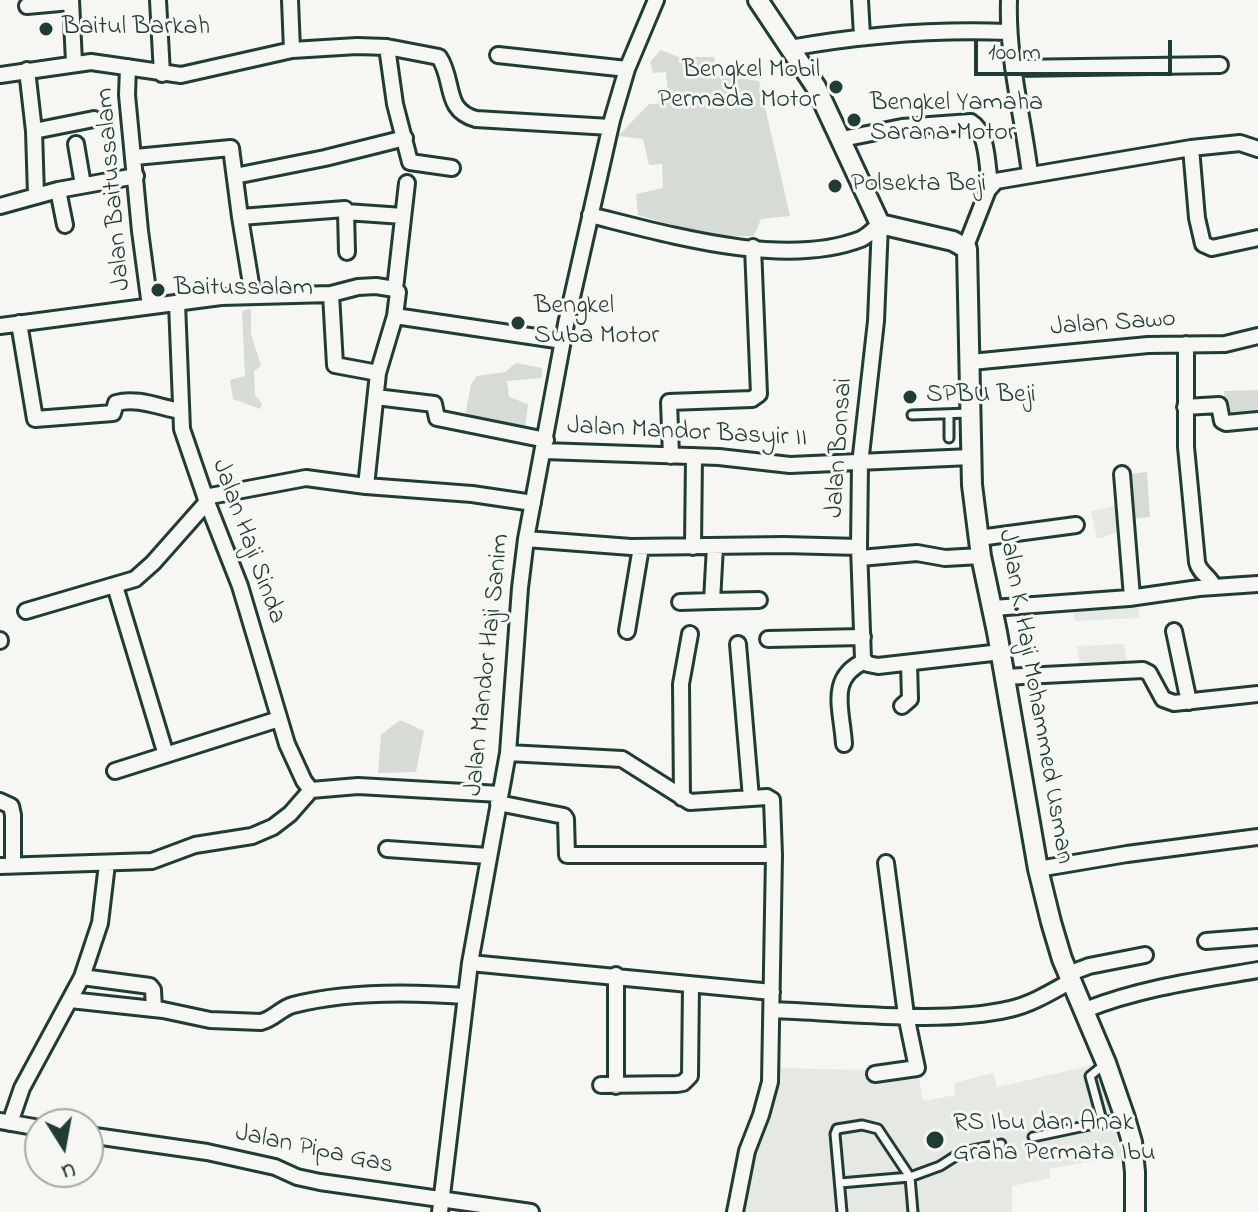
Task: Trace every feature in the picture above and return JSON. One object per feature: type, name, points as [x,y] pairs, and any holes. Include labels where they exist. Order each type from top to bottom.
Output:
[{"type":"street","points":[[158,0],[162,74]]},
{"type":"street","points":[[290,0],[292,50]]},
{"type":"street","name":"Jalan Mandor Haji Sanim","points":[[440,1206],[465,996],[508,753],[526,539],[563,341],[610,127],[627,69],[656,0]]},
{"type":"street","points":[[758,0],[816,87],[880,224]]},
{"type":"street","points":[[860,0],[862,36]]},
{"type":"street","points":[[1009,0],[1008,32],[1030,174]]},
{"type":"street","points":[[27,6],[71,1],[74,62]]},
{"type":"street","points":[[790,48],[862,36],[942,30],[1008,32]]},
{"type":"street","points":[[387,47],[395,104],[410,162],[452,168]]},
{"type":"street","points":[[0,75],[74,62],[162,74],[189,74],[292,50],[387,47],[439,57],[455,106],[466,116],[610,127]]},
{"type":"street","points":[[498,55],[627,69]]},
{"type":"street","points":[[1013,68],[1220,65]]},
{"type":"street","name":"Jalan Baitussalam","points":[[128,67],[127,95],[150,306]]},
{"type":"street","points":[[27,70],[34,131],[36,195]]},
{"type":"street","points":[[34,131],[94,119]]},
{"type":"street","points":[[842,139],[902,127],[971,122],[982,135],[990,185],[966,246],[880,224]]},
{"type":"street","points":[[235,176],[405,138]]},
{"type":"street","points":[[990,185],[1030,174],[1191,148],[1240,143],[1258,149]]},
{"type":"street","points":[[76,144],[83,185]]},
{"type":"street","points":[[135,157],[231,148],[253,296]]},
{"type":"street","points":[[1191,148],[1197,218],[1203,244],[1212,248],[1258,238]]},
{"type":"street","points":[[0,206],[58,190],[136,176]]},
{"type":"street","points":[[366,486],[378,373],[395,316],[398,292],[395,289],[407,183]]},
{"type":"street","points":[[58,190],[65,225]]},
{"type":"street","points":[[240,217],[345,209],[346,212],[403,216]]},
{"type":"street","points":[[346,212],[347,252]]},
{"type":"street","points":[[590,215],[697,242],[798,249],[861,239],[880,224]]},
{"type":"street","name":"Jalan Bonsai","points":[[871,663],[863,637],[860,464],[876,321],[880,224]]},
{"type":"street","name":"Jalan K. Haji Mohammed Usman","points":[[966,246],[971,457],[980,547],[1038,869],[1069,977],[1106,1063],[1132,1142],[1135,1212]]},
{"type":"street","points":[[671,456],[669,402],[752,399],[759,394],[753,247]]},
{"type":"street","points":[[0,326],[221,297],[331,294],[358,287],[385,286],[395,289]]},
{"type":"street","points":[[331,294],[335,365],[378,373]]},
{"type":"street","name":"Jalan Haji Sinda","points":[[177,303],[182,429],[240,586],[279,719],[296,766],[311,790]]},
{"type":"street","points":[[395,316],[563,341]]},
{"type":"street","points":[[19,323],[35,419],[113,413],[116,403],[125,400],[180,411]]},
{"type":"street","name":"Jalan Sawo","points":[[971,362],[1077,350],[1236,343],[1258,336]]},
{"type":"street","points":[[1186,344],[1186,447],[1197,562],[1214,587]]},
{"type":"street","name":"Jalan Mandor Basyir II","points":[[376,397],[434,404],[437,418],[545,445],[790,465],[971,457]]},
{"type":"street","points":[[1185,407],[1219,405],[1222,421],[1226,423],[1258,420]]},
{"type":"street","points":[[693,547],[694,456]]},
{"type":"street","points":[[1122,474],[1132,597]]},
{"type":"street","points":[[26,611],[140,576],[206,500],[306,478],[533,503]]},
{"type":"street","points":[[526,539],[641,547],[715,546],[917,553],[945,558],[1076,525]]},
{"type":"street","points":[[712,601],[715,546]]},
{"type":"street","points":[[627,631],[641,547]]},
{"type":"street","points":[[993,608],[1258,584]]},
{"type":"street","points":[[115,586],[166,755]]},
{"type":"street","points":[[680,602],[759,600]]},
{"type":"street","points":[[1174,631],[1189,702]]},
{"type":"street","points":[[682,798],[681,684],[690,634]]},
{"type":"street","points":[[768,639],[863,637]]},
{"type":"street","points":[[738,644],[751,798]]},
{"type":"street","points":[[844,744],[840,684],[845,673],[871,663],[909,663],[1001,652]]},
{"type":"street","points":[[902,706],[910,699],[909,663]]},
{"type":"street","points":[[1004,677],[1146,670],[1163,699],[1174,703],[1258,694]]},
{"type":"street","points":[[115,771],[279,719]]},
{"type":"street","points":[[508,753],[622,759],[690,802],[702,804],[767,797],[772,800],[770,1082],[747,1151],[735,1212]]},
{"type":"street","points":[[0,801],[11,806],[13,815],[6,866],[152,861],[208,842],[252,836],[273,827],[290,814],[311,790],[358,786],[499,798],[564,816],[567,855],[774,855]]},
{"type":"street","points":[[1038,869],[1258,837]]},
{"type":"street","points":[[387,849],[488,856]]},
{"type":"street","points":[[875,1074],[917,1068],[906,1015],[886,863]]},
{"type":"street","points":[[5,1122],[82,977],[100,923],[107,864]]},
{"type":"street","points":[[1206,941],[1258,937]]},
{"type":"street","points":[[772,1010],[945,1016],[1011,1009],[1039,999],[1089,966],[1145,955]]},
{"type":"street","points":[[470,963],[772,992]]},
{"type":"street","points":[[1085,1010],[1137,993],[1258,970]]},
{"type":"street","points":[[616,975],[609,1086],[677,1084],[687,1080],[690,1076],[691,985]]},
{"type":"street","points":[[82,977],[150,986],[154,1009]]},
{"type":"street","points":[[70,1000],[154,1009],[210,1020],[261,1022],[291,1005],[318,1001],[403,992],[465,996]]},
{"type":"street","name":"Jalan Pipa Gas","points":[[104,1137],[207,1152],[275,1167],[297,1177],[440,1206],[531,1212]]},
{"type":"lane","points":[[912,415],[971,413]]},
{"type":"lane","points":[[949,414],[949,438]]},
{"type":"lane","points":[[1103,1124],[1090,1076],[1106,1063]]},
{"type":"lane","points":[[1033,1137],[1125,1118]]},
{"type":"lane","points":[[842,1212],[835,1131],[839,1127],[862,1125],[872,1126],[883,1134],[910,1177],[913,1212]]},
{"type":"lane","points":[[840,1183],[910,1177],[940,1166],[962,1152],[1001,1144]]},
{"type":"shaded area","points":[[661,50],[679,57],[714,57],[717,75],[759,81],[790,216],[761,219],[754,236],[712,237],[638,215],[636,194],[663,188],[662,164],[649,165],[643,139],[618,136],[649,104],[669,103],[666,72],[653,73],[650,62]]},
{"type":"shaded area","points":[[251,309],[251,334],[261,366],[254,371],[255,395],[262,404],[260,409],[233,399],[230,380],[245,376],[242,311]]},
{"type":"shaded area","points":[[516,363],[542,368],[542,378],[507,381],[509,397],[528,404],[525,427],[465,416],[471,384],[477,376],[505,372]]},
{"type":"shaded area","points":[[1258,390],[1258,415],[1225,416],[1224,391]]},
{"type":"shaded area","points":[[1147,472],[1150,517],[1129,519],[1129,474]]},
{"type":"shaded area","points":[[1120,505],[1122,524],[1117,526],[1118,532],[1097,539],[1091,511]]},
{"type":"shaded area","points":[[1137,599],[1139,618],[1075,621],[1073,603]]},
{"type":"shaded area","points":[[1124,644],[1127,665],[1080,667],[1077,646]]},
{"type":"shaded area","points":[[400,720],[424,731],[416,772],[378,773],[381,735]]},
{"type":"shaded area","name":"RS Ibu dan Anak Graha Permata Ibu","points":[[1098,1064],[1122,1156],[1049,1169],[1050,1178],[1012,1186],[1012,1212],[742,1212],[747,1151],[775,1068],[918,1071],[923,1101],[955,1095],[954,1083],[993,1073],[997,1087]]},
{"type":"place","name":"Baitul Barkah","points":[[46,29]]},
{"type":"place","name":"Bengkel Mobil Permada Motor","points":[[836,87]]},
{"type":"place","name":"Bengkel Yamaha Sarana Motor","points":[[854,120]]},
{"type":"place","name":"Polsekta Beji","points":[[835,186]]},
{"type":"place","name":"Baitussalam","points":[[158,290]]},
{"type":"place","name":"Bengkel Suba Motor","points":[[518,323]]},
{"type":"place","name":"SPBU Beji","points":[[910,397]]},
{"type":"place","name":"RS Ibu dan Anak Graha Permata Ibu","points":[[935,1140]]}]
